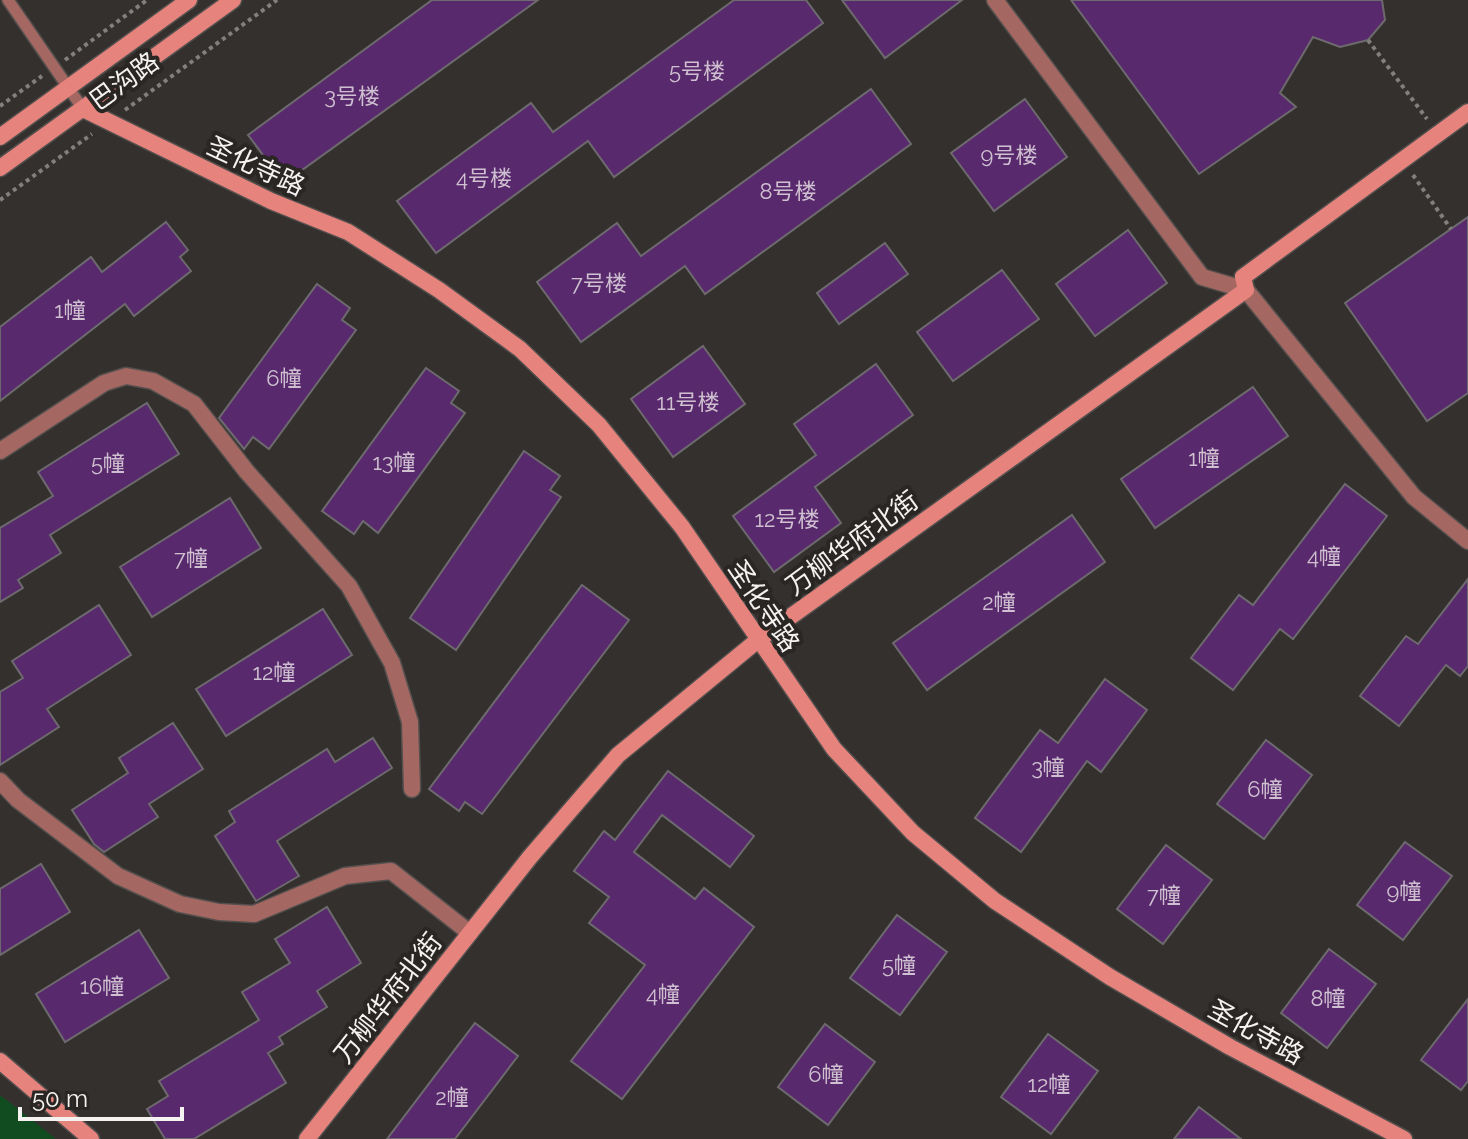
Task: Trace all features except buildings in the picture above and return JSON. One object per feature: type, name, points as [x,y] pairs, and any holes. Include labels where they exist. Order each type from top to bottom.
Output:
[{"type":"street","name":"巴沟路","points":[[0,137],[189,0]]},
{"type":"street","name":"巴沟路","points":[[0,168],[233,0]]},
{"type":"street","points":[[995,0],[1202,277],[1246,290],[1414,497],[1468,541]]},
{"type":"street","name":"圣化寺路","points":[[83,109],[271,201],[348,232],[439,290],[520,349],[599,425],[673,515],[834,749],[913,833],[995,901],[1110,977],[1230,1047],[1404,1139]]},
{"type":"street","name":"万柳华府北街","points":[[307,1139],[530,857],[618,755],[758,640],[1246,290],[1243,277],[1468,112]]},
{"type":"street","points":[[0,451],[104,383],[126,376],[153,381],[194,404],[247,472],[349,586],[392,663],[410,722],[412,789]]},
{"type":"street","points":[[0,781],[18,800],[118,876],[180,904],[219,912],[254,914],[345,876],[391,871],[470,933]]},
{"type":"street","points":[[0,1061],[91,1139]]},
{"type":"lane","points":[[8,0],[83,109]]},
{"type":"path","name":"巴沟路","points":[[0,106],[147,0]]},
{"type":"path","name":"巴沟路","points":[[0,200],[277,0]]},
{"type":"path","points":[[1368,40],[1438,134]]},
{"type":"path","points":[[1402,160],[1451,229]]},
{"type":"green space","points":[[0,1095],[56,1139],[0,1139]]}]
